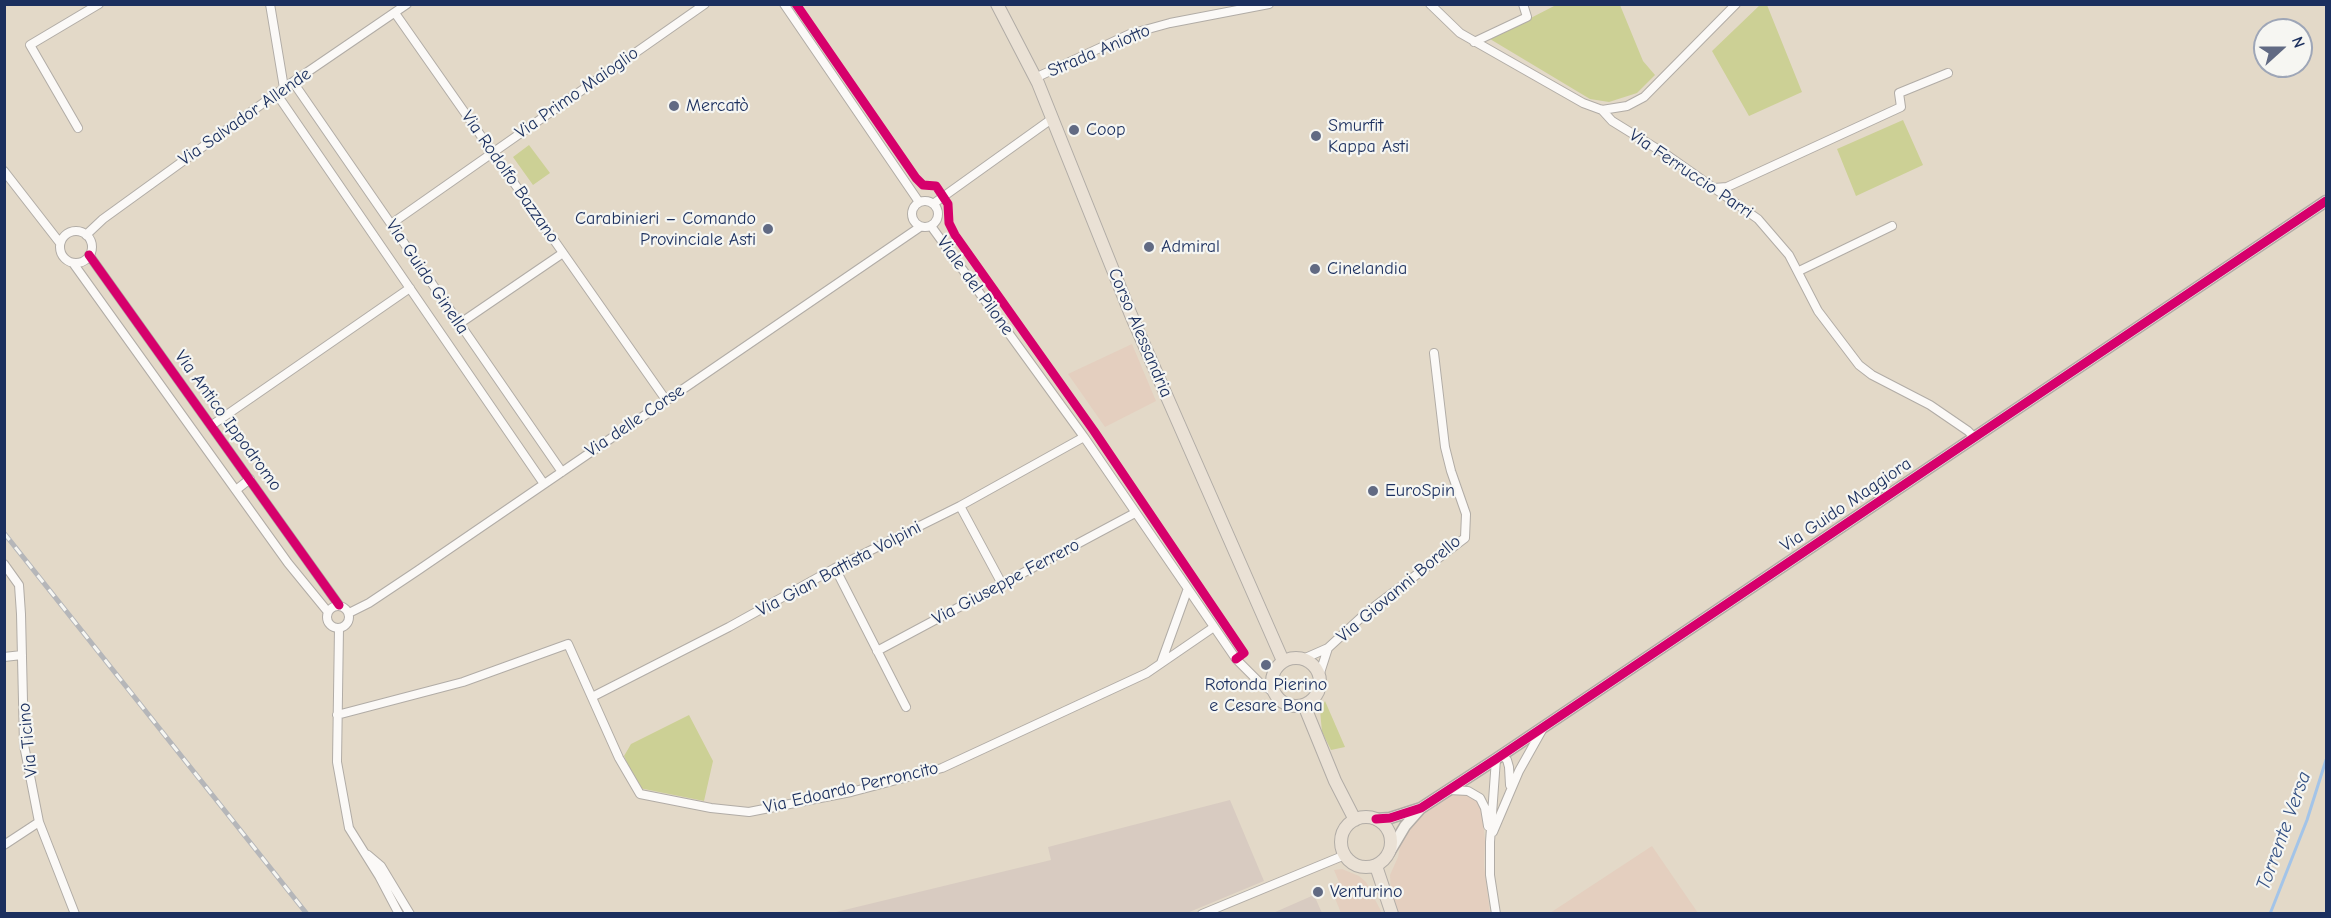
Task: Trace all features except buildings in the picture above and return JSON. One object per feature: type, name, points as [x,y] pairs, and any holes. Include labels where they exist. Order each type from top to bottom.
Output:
[{"type":"main road","name":"Corso Alessandria","points":[[997,4],[1053,118],[1131,315],[1283,661]]},
{"type":"main road","points":[[1303,659],[1316,668],[1319,676],[1319,690],[1315,697],[1297,707],[1283,703],[1273,692],[1272,678],[1283,661],[1303,659]]},
{"type":"main road","points":[[1304,705],[1326,762],[1355,820]]},
{"type":"main road","points":[[1376,819],[1383,824],[1391,837],[1389,853],[1376,866],[1362,867],[1349,861],[1341,840],[1344,832],[1355,820],[1376,819]]},
{"type":"main road","points":[[1376,866],[1392,914]]},
{"type":"street","points":[[78,128],[30,45],[99,4]]},
{"type":"street","points":[[270,4],[284,88]]},
{"type":"street","name":"Via Salvador Allende","points":[[86,234],[103,219],[276,93],[407,4]]},
{"type":"street","name":"Via Primo Maioglio","points":[[391,224],[705,4]]},
{"type":"street","points":[[784,4],[920,202],[927,201],[933,204],[1053,118]]},
{"type":"street","name":"Strada Aniotto","points":[[1035,78],[1130,34],[1170,23],[1269,4]]},
{"type":"street","name":"Via Ferruccio Parri","points":[[1430,4],[1460,33],[1583,103],[1602,110],[1612,121],[1758,219],[1789,255],[1799,271],[1809,297],[1858,365],[1872,375],[1930,405],[1975,438]]},
{"type":"street","points":[[1474,42],[1527,17],[1523,4]]},
{"type":"street","points":[[1602,110],[1627,106],[1644,97],[1736,4]]},
{"type":"street","name":"Via Rodolfo Bazzano","points":[[395,13],[666,400]]},
{"type":"street","points":[[1714,188],[1727,187],[1901,107],[1899,93],[1948,73]]},
{"type":"street","name":"Via Guido Ginella","points":[[293,82],[562,472]]},
{"type":"street","name":"Via Guido Ginella","points":[[276,93],[544,484]]},
{"type":"street","points":[[4,171],[60,243],[61,254],[68,261],[73,263],[82,261],[89,255],[91,242],[86,234],[77,231],[68,232],[60,243]]},
{"type":"street","name":"Via Guido Maggiora","points":[[1389,853],[1405,826],[1421,808],[1446,790],[1499,757],[2326,201]]},
{"type":"street","name":"Viale del Pilone","points":[[920,202],[911,212],[913,221],[920,227],[931,226],[938,216],[933,204]]},
{"type":"street","name":"Viale del Pilone","points":[[931,226],[1084,437],[1187,591],[1236,659],[1260,683],[1273,692]]},
{"type":"street","points":[[1799,271],[1892,226]]},
{"type":"street","name":"Via delle Corse","points":[[349,613],[369,603],[412,574],[920,227]]},
{"type":"street","points":[[459,324],[563,253]]},
{"type":"street","name":"Via Antico Ippodromo","points":[[89,255],[339,605]]},
{"type":"street","name":"Via Antico Ippodromo","points":[[73,263],[288,563],[328,612]]},
{"type":"street","name":"Via Guido Ginella","points":[[212,425],[410,288]]},
{"type":"street","name":"Via Giovanni Borello","points":[[1303,659],[1328,648],[1366,613],[1465,538],[1466,514],[1450,471],[1445,447],[1434,353]]},
{"type":"street","name":"Via Antico Ippodromo","points":[[184,416],[198,405]]},
{"type":"street","name":"Via Gian Battista Volpini","points":[[592,697],[729,627],[835,568],[960,506],[1084,437]]},
{"type":"street","name":"Via Antico Ippodromo","points":[[236,490],[249,479]]},
{"type":"street","points":[[960,506],[1002,584]]},
{"type":"street","name":"Via Giuseppe Ferrero","points":[[877,651],[1135,513]]},
{"type":"street","name":"Via Ticino","points":[[4,564],[18,585],[24,745],[39,822],[75,914]]},
{"type":"street","points":[[835,568],[906,707]]},
{"type":"street","points":[[1161,665],[1187,591]]},
{"type":"street","points":[[339,605],[349,613],[348,623],[339,628],[329,623],[328,612],[332,607],[339,605]]},
{"type":"street","name":"Via Edoardo Perroncito","points":[[337,715],[463,682],[568,644],[619,758],[640,794],[711,808],[749,812],[851,792],[942,768],[1147,674],[1214,627]]},
{"type":"street","points":[[339,628],[337,762],[349,828],[399,914]]},
{"type":"street","name":"Via Giovanni Borello","points":[[1319,676],[1328,648]]},
{"type":"street","points":[[4,657],[22,655]]},
{"type":"street","name":"Via Guido Maggiora","points":[[1490,842],[1529,750],[1547,723]]},
{"type":"street","name":"Via Guido Maggiora","points":[[1499,757],[1507,760],[1509,767],[1511,778],[1508,795]]},
{"type":"street","name":"Via Guido Maggiora","points":[[1496,914],[1490,875],[1490,842],[1499,757]]},
{"type":"street","name":"Via Guido Maggiora","points":[[1446,790],[1468,791],[1480,798],[1485,808],[1490,842]]},
{"type":"street","name":"Via Guido Maggiora","points":[[1376,819],[1390,818],[1421,808]]},
{"type":"street","points":[[4,845],[39,822]]},
{"type":"street","points":[[366,854],[381,866],[410,914]]},
{"type":"street","points":[[1202,914],[1345,855]]},
{"type":"shaded area","points":[[1132,344],[1156,401],[1105,427],[1068,374]]},
{"type":"shaded area","points":[[1463,793],[1479,802],[1482,810],[1485,841],[1484,865],[1490,913],[1398,913],[1391,893],[1390,875],[1398,857],[1401,842],[1417,817],[1452,795]]},
{"type":"shaded area","points":[[1230,800],[1264,881],[1187,913],[832,913],[1051,860],[1048,847]]},
{"type":"shaded area","points":[[1652,846],[1698,913],[1550,913]]},
{"type":"shaded area","points":[[1342,869],[1359,876],[1366,882],[1382,913],[1341,913],[1330,886],[1339,882],[1334,870]]},
{"type":"shaded area","points":[[1314,895],[1322,913],[1273,913]]},
{"type":"green space","points":[[1761,4],[1767,5],[1802,92],[1749,116],[1712,51]]},
{"type":"green space","points":[[1556,5],[1620,5],[1643,61],[1655,75],[1637,93],[1609,102],[1590,99],[1490,39]]},
{"type":"green space","points":[[1903,120],[1923,165],[1856,196],[1837,149]]},
{"type":"green space","points":[[529,145],[550,173],[533,185],[513,157]]},
{"type":"green space","points":[[1325,701],[1345,747],[1331,750],[1322,732],[1320,710]]},
{"type":"green space","points":[[689,715],[713,761],[704,801],[639,788],[624,756],[631,744]]},
{"type":"waterway","name":"Torrente Versa","points":[[2270,914],[2307,820],[2326,760]]},
{"type":"railway","points":[[4,533],[307,914]]},
{"type":"cycle path","points":[[796,4],[916,178],[923,185],[936,186],[948,204],[949,223],[955,235],[1094,431],[1244,653],[1236,659]]},
{"type":"cycle path","points":[[1376,819],[1390,818],[1421,808],[2326,201]]},
{"type":"cycle path","points":[[89,255],[339,605]]},
{"type":"place","name":"Mercatò","points":[[674,106]]},
{"type":"place","name":"Coop","points":[[1074,130]]},
{"type":"place","name":"Smurfit Kappa Asti","points":[[1316,136]]},
{"type":"place","name":"Carabinieri – Comando Provinciale Asti","points":[[768,229]]},
{"type":"place","name":"Admiral","points":[[1149,247]]},
{"type":"place","name":"Cinelandia","points":[[1315,269]]},
{"type":"place","name":"EuroSpin","points":[[1373,491]]},
{"type":"place","name":"Rotonda Pierino e Cesare Bona","points":[[1266,665]]},
{"type":"place","name":"Venturino","points":[[1318,892]]}]
